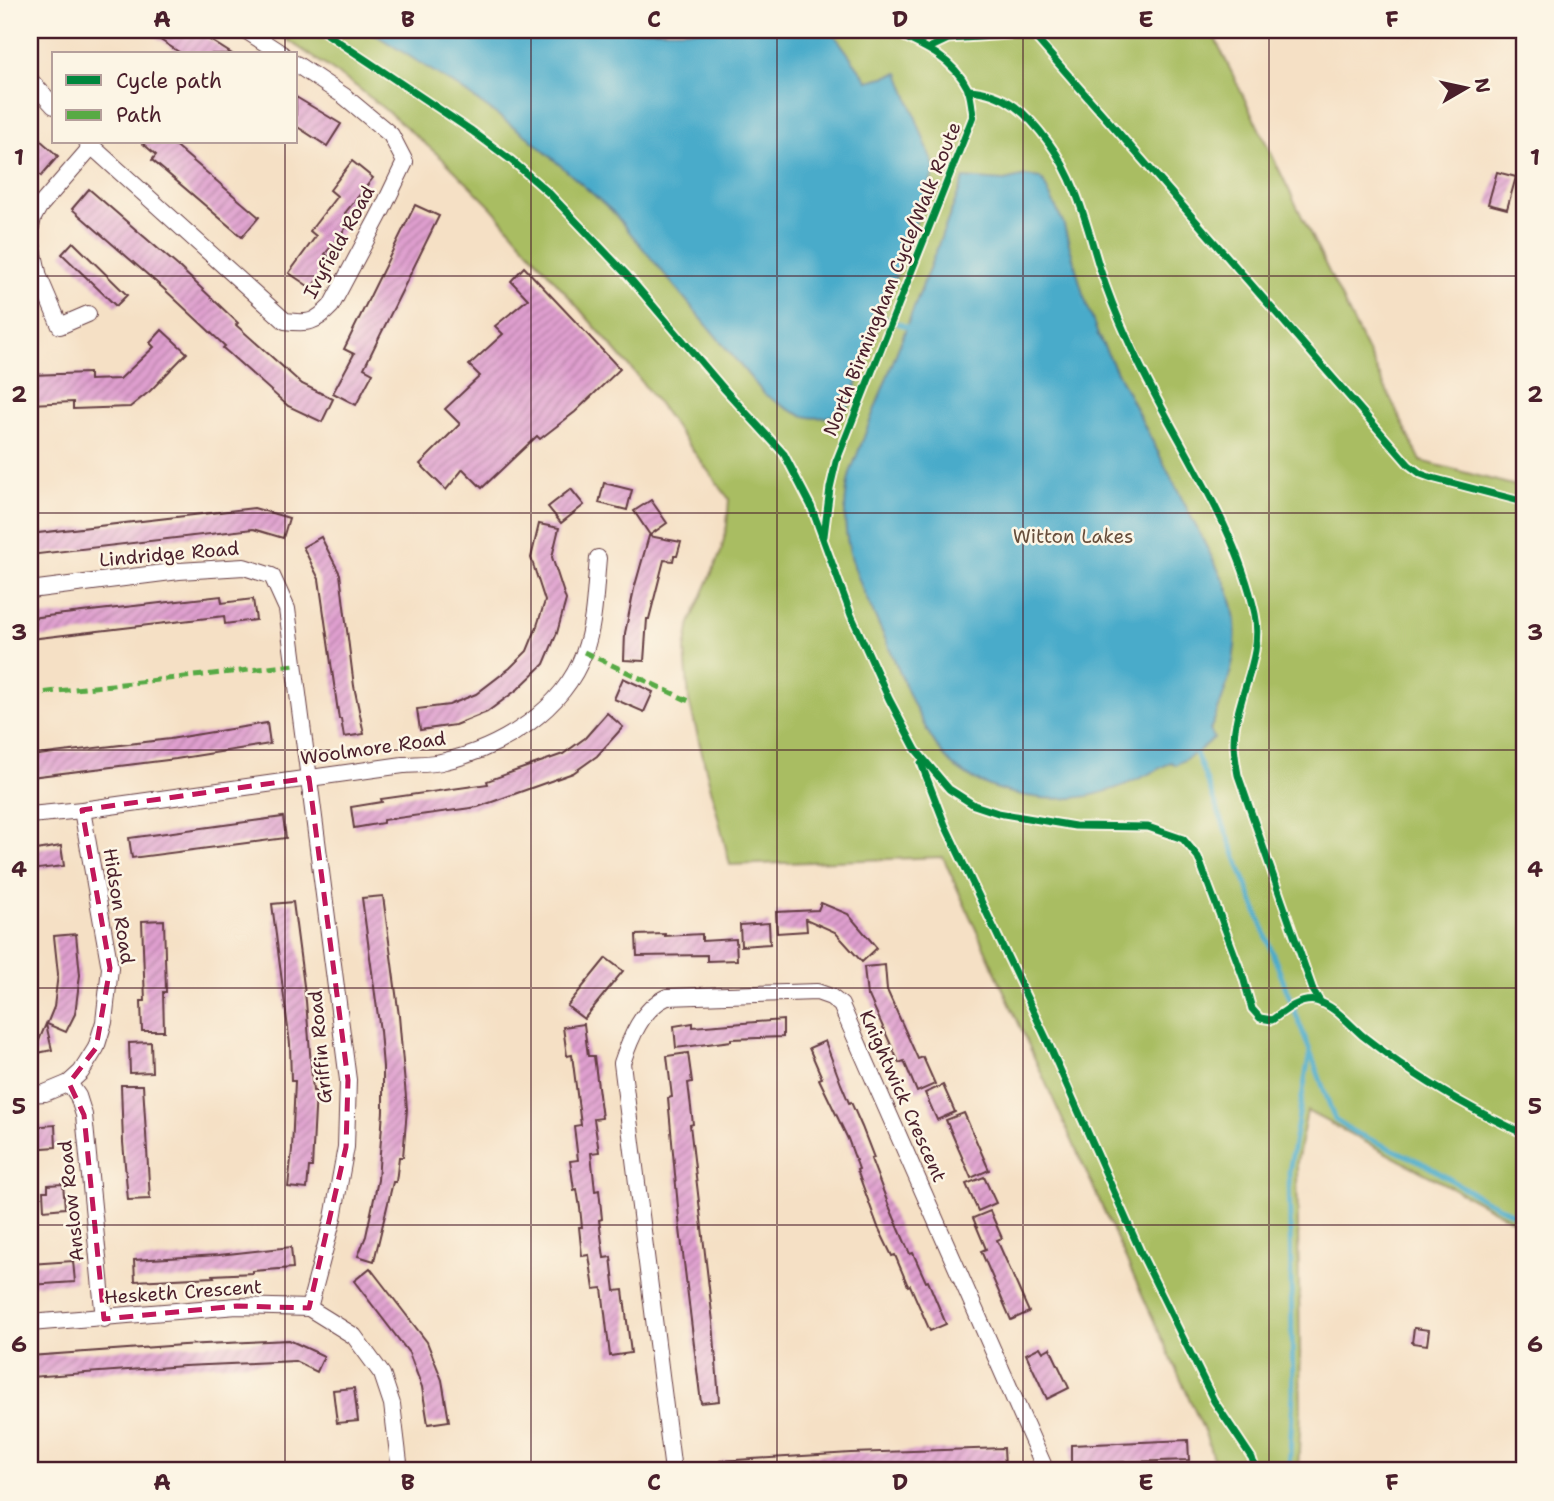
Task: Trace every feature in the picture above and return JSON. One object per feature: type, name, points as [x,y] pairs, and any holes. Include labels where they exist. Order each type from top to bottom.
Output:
[{"type":"street","points":[[245,30],[279,52]]},
{"type":"street","name":"Ivyfield Road","points":[[90,144],[285,321],[306,324],[321,316],[331,306],[405,162],[391,135],[344,96],[298,65]]},
{"type":"street","points":[[30,79],[52,104]]},
{"type":"street","points":[[88,314],[60,326],[40,276],[30,233],[38,207],[90,144]]},
{"type":"street","name":"Woolmore Road","points":[[30,815],[443,762],[467,755],[505,738],[551,705],[564,691],[584,652],[592,623],[598,558]]},
{"type":"street","name":"Lindridge Road","points":[[30,590],[179,571],[244,567],[272,576],[287,609],[309,778]]},
{"type":"street","name":"Griffin Road","points":[[309,778],[348,1080],[346,1147],[333,1218],[309,1308]]},
{"type":"street","name":"Hidson Road","points":[[69,1083],[81,1072],[96,1048],[104,1022],[110,968],[82,810]]},
{"type":"street","name":"Knightwick Crescent","points":[[673,1471],[622,1063],[631,1037],[652,1008],[667,997],[817,992],[831,997],[841,1006],[1046,1471]]},
{"type":"street","points":[[30,1094],[45,1093],[69,1083]]},
{"type":"street","name":"Anslow Road","points":[[69,1083],[78,1096],[84,1115],[104,1319]]},
{"type":"street","name":"Hesketh Crescent","points":[[30,1323],[237,1306],[309,1308]]},
{"type":"street","points":[[309,1308],[354,1336],[382,1374],[392,1404],[400,1471]]},
{"type":"highlighted area","points":[[309,778],[348,1080],[346,1147],[309,1308],[237,1306],[104,1319],[84,1115],[69,1083],[96,1048],[110,968],[82,810]]},
{"type":"green space","name":"Witton Lakes","points":[[273,30],[1211,30],[1421,461],[1524,488],[1524,1226],[1307,1111],[1297,1162],[1301,1411],[1298,1471],[1217,1471],[1205,1433],[943,857],[730,865],[689,701],[685,650],[690,623],[721,552],[729,499],[635,373],[491,207],[444,160],[393,116],[357,87]]},
{"type":"water","points":[[368,30],[831,30],[868,81],[899,73],[935,169],[848,408],[836,414],[815,418],[795,412],[764,394],[612,211],[528,137],[461,89]]},
{"type":"water","name":"Witton Lakes","points":[[1026,176],[1043,181],[1063,222],[1083,294],[1098,335],[1226,585],[1235,622],[1229,677],[1210,730],[1214,738],[1175,765],[1171,762],[1108,791],[1066,799],[1022,795],[998,789],[968,776],[944,756],[918,713],[865,596],[851,558],[845,518],[850,473],[964,178],[1004,181]]},
{"type":"building","points":[[145,30],[194,30],[229,52],[179,52]]},
{"type":"building","points":[[298,98],[341,124],[327,146],[298,127]]},
{"type":"building","points":[[30,131],[58,156],[41,176],[30,166]]},
{"type":"building","points":[[143,144],[173,144],[259,217],[242,237],[152,160],[156,155]]},
{"type":"building","points":[[352,161],[373,178],[345,213],[353,219],[325,254],[332,259],[311,288],[289,273],[316,236],[310,231],[337,196],[330,190]]},
{"type":"building","points":[[1497,172],[1516,177],[1507,209],[1488,204]]},
{"type":"building","points":[[89,189],[178,266],[238,323],[236,325],[302,384],[333,399],[322,422],[288,406],[223,348],[225,346],[164,289],[72,209]]},
{"type":"building","points":[[415,205],[439,216],[364,368],[373,373],[356,405],[333,393],[354,354],[344,349]]},
{"type":"building","points":[[73,242],[127,295],[116,306],[62,254]]},
{"type":"building","points":[[524,267],[620,369],[575,412],[540,439],[537,436],[482,488],[463,469],[446,490],[420,464],[460,424],[445,409],[480,376],[469,365],[503,334],[495,326],[528,299],[511,281]]},
{"type":"building","points":[[162,330],[187,353],[150,391],[130,407],[73,409],[73,402],[30,404],[30,375],[89,373],[89,380],[120,379],[154,347],[150,343]]},
{"type":"building","points":[[604,483],[632,490],[627,510],[599,503]]},
{"type":"building","points":[[571,489],[584,505],[561,523],[548,507]]},
{"type":"building","points":[[651,500],[667,523],[650,535],[634,511]]},
{"type":"building","points":[[254,508],[289,518],[283,538],[253,529],[30,555],[30,534]]},
{"type":"building","points":[[539,524],[559,528],[552,557],[566,600],[557,633],[544,664],[518,689],[487,712],[455,725],[420,730],[417,709],[449,705],[476,694],[527,651],[545,601],[531,558]]},
{"type":"building","points":[[649,536],[681,542],[673,561],[664,560],[647,619],[644,661],[624,660],[625,633]]},
{"type":"building","points":[[321,537],[340,574],[354,686],[364,734],[344,737],[339,719],[319,579],[303,547]]},
{"type":"building","points":[[221,596],[222,603],[253,599],[256,620],[225,624],[224,616],[30,639],[30,618]]},
{"type":"building","points":[[623,678],[653,692],[644,712],[614,699]]},
{"type":"building","points":[[607,713],[623,727],[597,756],[573,773],[478,807],[383,820],[383,823],[354,828],[351,807],[382,802],[381,799],[488,784],[487,781],[563,754],[585,738]]},
{"type":"building","points":[[267,723],[270,744],[30,777],[30,756],[170,739]]},
{"type":"building","points":[[283,817],[286,838],[132,858],[129,838]]},
{"type":"building","points":[[61,846],[64,866],[30,870],[30,851]]},
{"type":"building","points":[[383,896],[399,1016],[407,1109],[403,1157],[399,1157],[396,1182],[393,1182],[374,1261],[358,1256],[366,1236],[378,1180],[383,1111],[380,1031],[362,898]]},
{"type":"building","points":[[293,902],[306,1001],[313,1091],[316,1091],[312,1167],[309,1167],[307,1189],[288,1187],[295,1081],[291,1081],[290,1044],[272,904]]},
{"type":"building","points":[[821,903],[848,914],[877,948],[862,962],[835,932],[806,919],[807,931],[777,933],[776,912],[818,910]]},
{"type":"building","points":[[164,920],[164,1031],[142,1031],[141,1001],[145,1001],[142,921]]},
{"type":"building","points":[[769,923],[770,944],[741,946],[740,925]]},
{"type":"building","points":[[76,934],[80,975],[75,1014],[66,1032],[47,1024],[54,1007],[58,974],[54,936]]},
{"type":"building","points":[[702,934],[702,941],[736,939],[737,960],[707,961],[707,955],[637,956],[636,935]]},
{"type":"building","points":[[606,958],[623,971],[584,1019],[567,1006]]},
{"type":"building","points":[[885,965],[887,990],[918,1059],[923,1057],[935,1084],[917,1092],[904,1061],[899,1063],[867,996],[864,967]]},
{"type":"building","points":[[783,1020],[783,1037],[731,1039],[676,1048],[674,1026]]},
{"type":"building","points":[[46,1024],[52,1050],[33,1054]]},
{"type":"building","points":[[584,1024],[588,1056],[594,1056],[602,1118],[594,1119],[599,1152],[591,1153],[595,1191],[599,1190],[602,1219],[599,1220],[604,1258],[611,1257],[615,1291],[623,1290],[631,1353],[610,1356],[602,1288],[594,1289],[589,1255],[582,1256],[580,1208],[577,1189],[574,1190],[570,1161],[578,1160],[574,1126],[581,1125],[572,1055],[567,1056],[563,1027]]},
{"type":"building","points":[[825,1041],[849,1103],[851,1102],[862,1127],[889,1206],[910,1254],[913,1253],[926,1282],[928,1281],[946,1324],[930,1331],[895,1255],[892,1256],[878,1227],[848,1139],[819,1079],[822,1078],[809,1048]]},
{"type":"building","points":[[151,1042],[152,1072],[130,1073],[129,1043]]},
{"type":"building","points":[[688,1053],[692,1082],[688,1083],[693,1124],[690,1125],[713,1322],[719,1401],[701,1403],[680,1229],[668,1098],[672,1097],[667,1056]]},
{"type":"building","points":[[121,1085],[143,1085],[150,1199],[128,1200]]},
{"type":"building","points":[[943,1085],[955,1112],[937,1120],[925,1093]]},
{"type":"building","points":[[964,1113],[989,1170],[971,1178],[946,1120]]},
{"type":"building","points":[[55,1125],[56,1147],[30,1149],[30,1127]]},
{"type":"building","points":[[984,1177],[996,1203],[978,1211],[966,1184]]},
{"type":"building","points":[[63,1184],[65,1208],[44,1210],[43,1191],[48,1191],[48,1185]]},
{"type":"building","points":[[990,1211],[1002,1238],[997,1240],[1029,1312],[1011,1320],[981,1251],[986,1249],[973,1218]]},
{"type":"building","points":[[291,1247],[293,1268],[213,1275],[214,1277],[135,1281],[134,1260]]},
{"type":"building","points":[[73,1261],[75,1282],[30,1285],[30,1264]]},
{"type":"building","points":[[370,1268],[427,1342],[442,1380],[449,1421],[428,1424],[422,1387],[409,1353],[354,1281]]},
{"type":"building","points":[[1414,1328],[1429,1330],[1427,1345],[1412,1343]]},
{"type":"building","points":[[289,1340],[324,1356],[317,1372],[295,1361],[30,1377],[30,1356]]},
{"type":"building","points":[[1040,1347],[1043,1352],[1050,1348],[1069,1388],[1047,1399],[1026,1354]]},
{"type":"building","points":[[354,1388],[358,1421],[337,1423],[333,1390]]},
{"type":"building","points":[[1188,1440],[1189,1460],[1071,1464],[1071,1445]]},
{"type":"building","points":[[1004,1448],[1005,1467],[882,1471],[721,1471],[720,1461],[851,1453]]},
{"type":"waterway","points":[[883,317],[907,327]]},
{"type":"waterway","points":[[1196,753],[1310,1051],[1289,1172],[1293,1393],[1289,1471]]},
{"type":"waterway","points":[[1311,1054],[1335,1120],[1354,1132],[1421,1162],[1483,1199],[1524,1219]]},
{"type":"marked path","points":[[584,652],[689,701]]},
{"type":"marked path","points":[[30,694],[295,665]]},
{"type":"cycle path","points":[[321,30],[472,131],[550,194],[627,275],[725,390],[784,454],[811,506],[851,615],[889,699],[916,750],[949,789],[974,805],[998,813],[1075,826],[1148,827],[1183,839],[1198,857],[1243,977],[1252,1009],[1260,1018],[1272,1020],[1304,1001],[1323,1003],[1397,1062],[1462,1102],[1524,1134]]},
{"type":"cycle path","name":"North Birmingham Cycle/Walk Route","points":[[824,536],[836,462],[973,116],[968,89],[953,68],[934,52],[888,30]]},
{"type":"cycle path","points":[[929,48],[948,39],[1024,34],[1035,37],[1409,465],[1432,478],[1524,502]]},
{"type":"cycle path","points":[[968,90],[994,95],[1015,106],[1033,123],[1058,157],[1079,202],[1102,275],[1124,331],[1232,543],[1245,578],[1257,628],[1254,656],[1235,730],[1234,749],[1238,775],[1313,990],[1321,1003]]},
{"type":"cycle path","points":[[921,763],[945,825],[1046,1038],[1141,1253],[1214,1401],[1252,1458],[1256,1471]]}]
